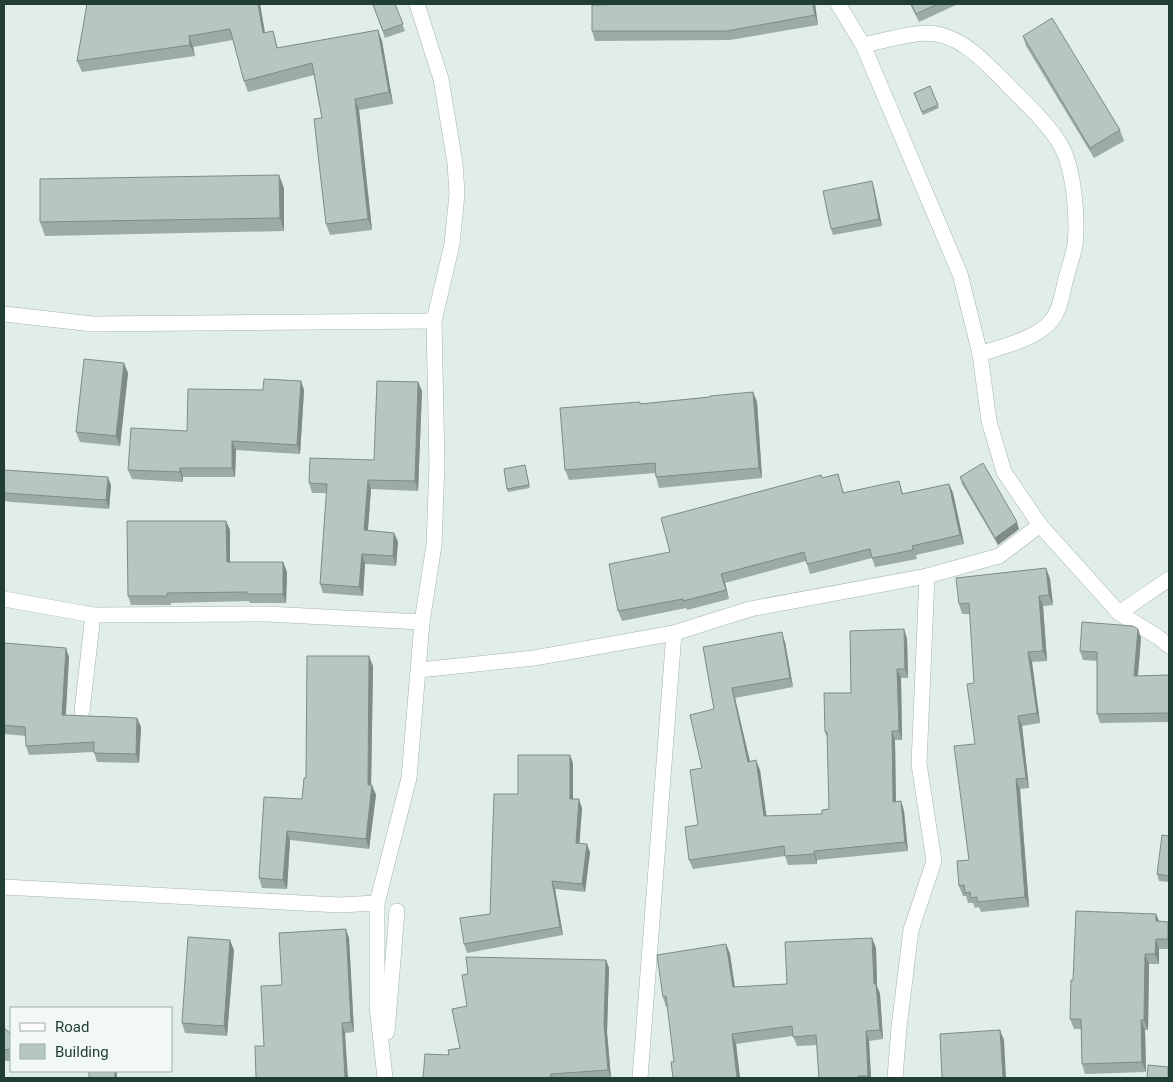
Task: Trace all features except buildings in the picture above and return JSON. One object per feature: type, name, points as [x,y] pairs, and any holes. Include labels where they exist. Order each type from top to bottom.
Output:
[{"type":"street","points":[[384,1078],[377,1006],[377,903],[408,778],[422,622],[434,545],[437,465],[434,321],[452,244],[457,194],[455,163],[441,79],[417,4]]},
{"type":"street","points":[[838,4],[863,46],[960,274],[980,354],[989,420],[1004,472],[1040,525],[1119,614],[1158,636],[1169,646]]},
{"type":"street","points":[[863,46],[918,34],[941,34],[963,45],[991,69],[1035,113],[1051,130],[1061,146],[1070,172],[1075,207],[1075,245],[1058,310],[1047,326],[1031,335],[980,354]]},
{"type":"street","points":[[4,314],[93,324],[434,321]]},
{"type":"street","points":[[419,670],[534,658],[674,633],[750,609],[927,576],[999,556],[1040,525]]},
{"type":"street","points":[[895,1078],[899,1027],[911,930],[934,862],[919,764],[927,576]]},
{"type":"street","points":[[1119,614],[1169,579]]},
{"type":"street","points":[[4,599],[93,615],[267,614],[422,622]]},
{"type":"street","points":[[82,711],[93,615]]},
{"type":"street","points":[[640,1078],[674,633]]},
{"type":"street","points":[[4,887],[339,905],[377,903]]},
{"type":"street","points":[[384,1078],[397,911]]}]
